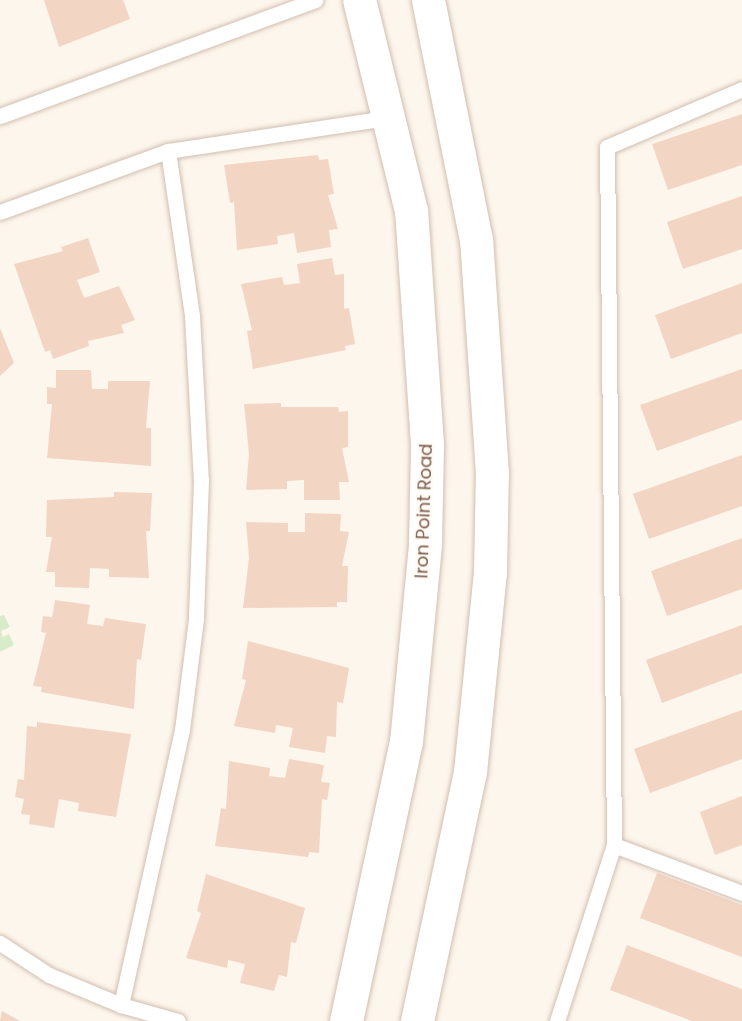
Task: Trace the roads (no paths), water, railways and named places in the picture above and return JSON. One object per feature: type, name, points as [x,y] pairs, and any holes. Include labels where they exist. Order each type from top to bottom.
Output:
[{"type":"main road","name":"Iron Point Road","points":[[346,1021],[406,742],[425,543],[424,344],[411,211],[358,0]]},
{"type":"main road","points":[[417,1021],[470,772],[490,573],[492,473],[476,240],[428,0]]},
{"type":"lane","points":[[0,116],[315,0]]},
{"type":"lane","points":[[557,1021],[614,845],[607,147],[742,89]]},
{"type":"lane","points":[[0,212],[168,151],[386,118]]},
{"type":"lane","points":[[121,1005],[177,761],[197,598],[198,379],[168,151]]},
{"type":"lane","points":[[614,845],[742,893]]},
{"type":"lane","points":[[0,943],[49,975],[121,1005],[178,1021]]}]
